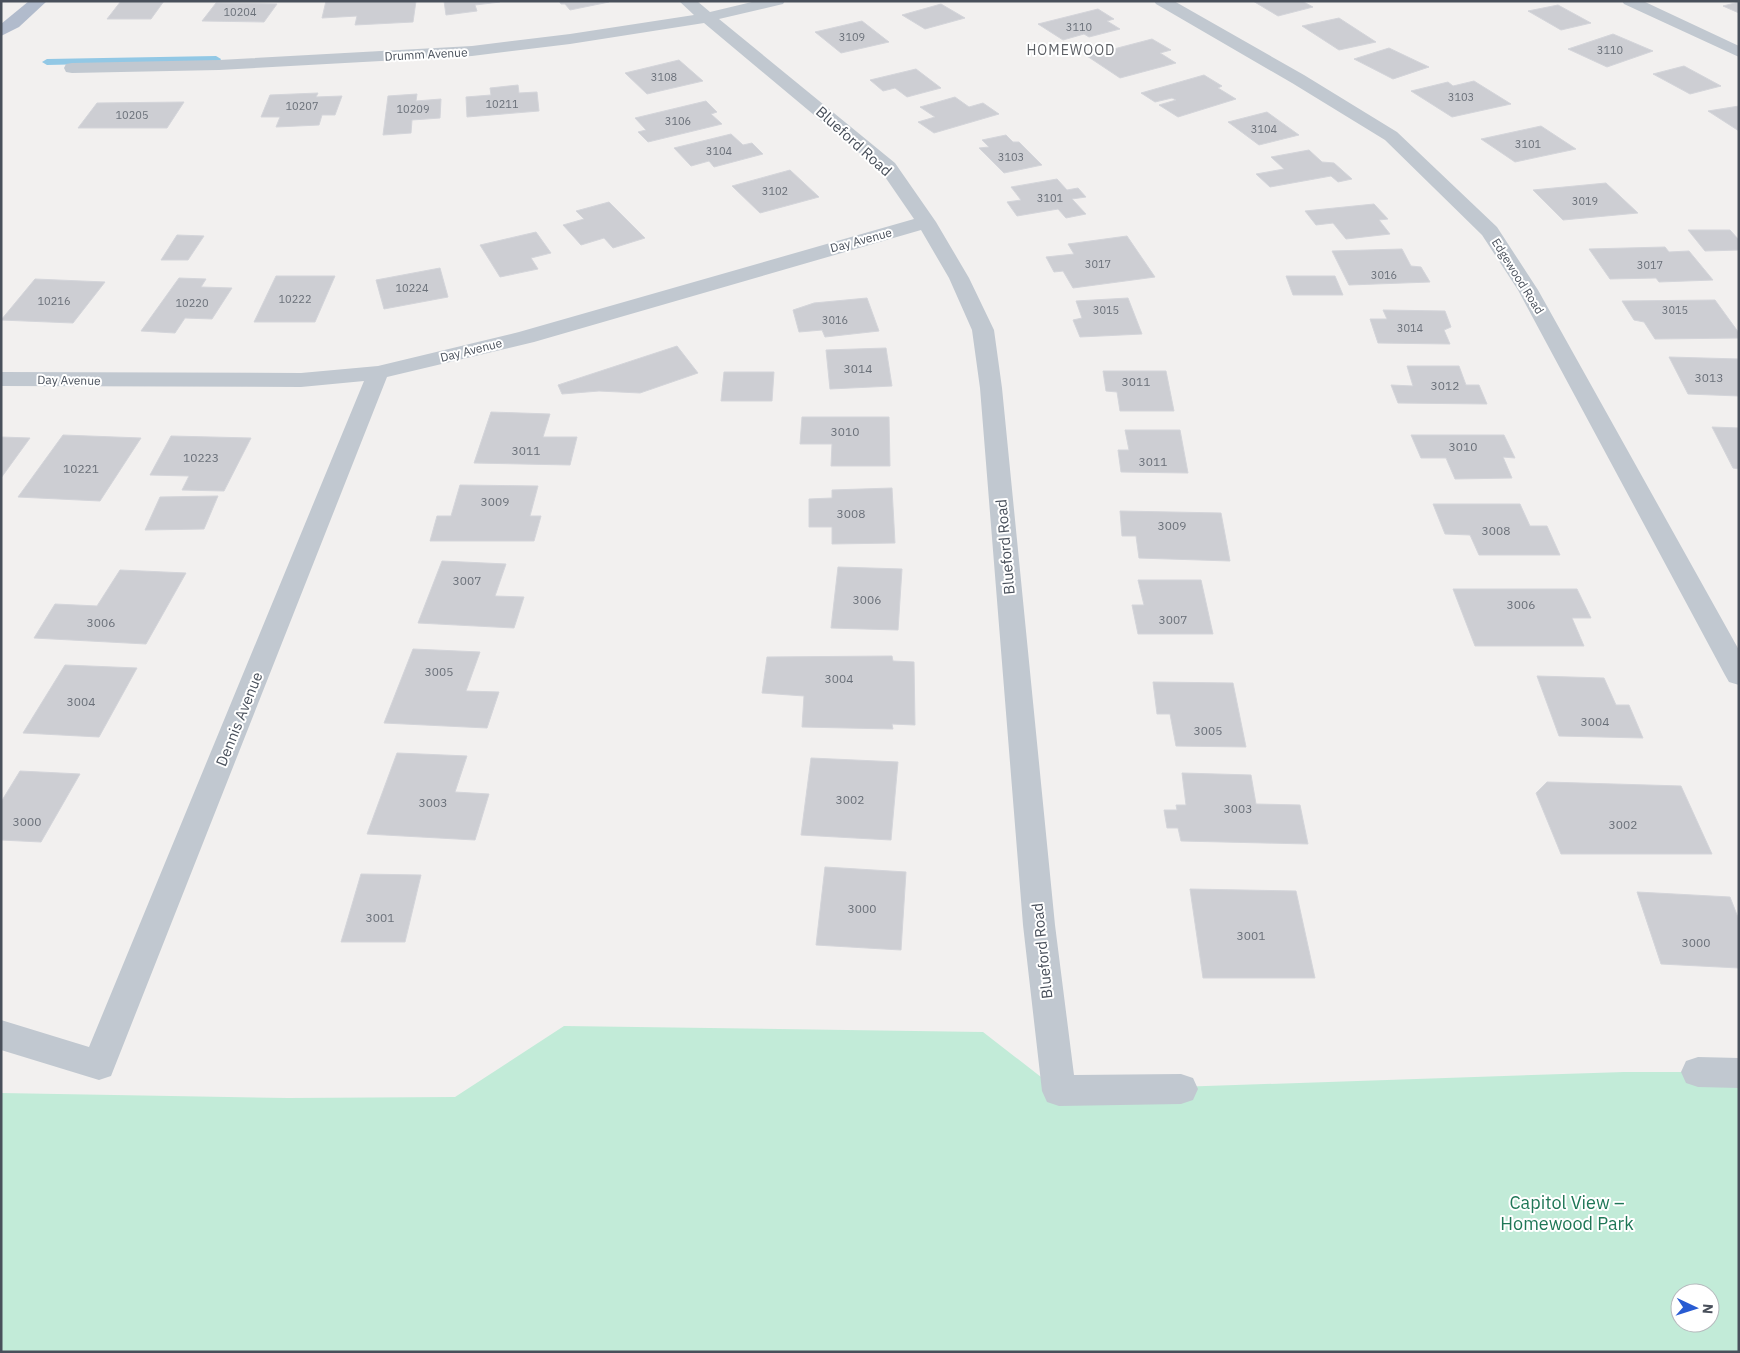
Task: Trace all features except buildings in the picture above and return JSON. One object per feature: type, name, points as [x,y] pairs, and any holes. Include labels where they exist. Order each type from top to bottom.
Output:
[{"type":"main road","points":[[1,30],[13,24],[40,1]]},
{"type":"street","name":"Blueford Road","points":[[687,1],[705,18],[778,75],[888,167],[926,222],[959,278],[982,330],[990,379],[1038,925],[1059,1091],[1181,1089]]},
{"type":"street","name":"Drumm Avenue","points":[[72,68],[219,65],[472,51],[570,40],[705,18],[777,1]]},
{"type":"street","name":"Edgewood Road","points":[[1162,1],[1298,79],[1391,136],[1490,231],[1528,290],[1739,675]]},
{"type":"street","points":[[1630,1],[1739,52]]},
{"type":"street","name":"Day Avenue","points":[[1,379],[302,380],[378,373],[526,337],[826,249],[926,222]]},
{"type":"street","name":"Dennis Avenue","points":[[1,1035],[99,1065],[378,373]]},
{"type":"street","points":[[1698,1072],[1739,1073]]},
{"type":"green space","name":"Capitol View – Homewood Park","points":[[564,1026],[983,1032],[1059,1091],[1624,1072],[1739,1072],[1739,1352],[1,1352],[1,1093],[288,1098],[455,1097]]},
{"type":"waterway","points":[[47,62],[216,59]]},
{"type":"district","name":"HOMEWOOD","points":[[1071,50]]}]
